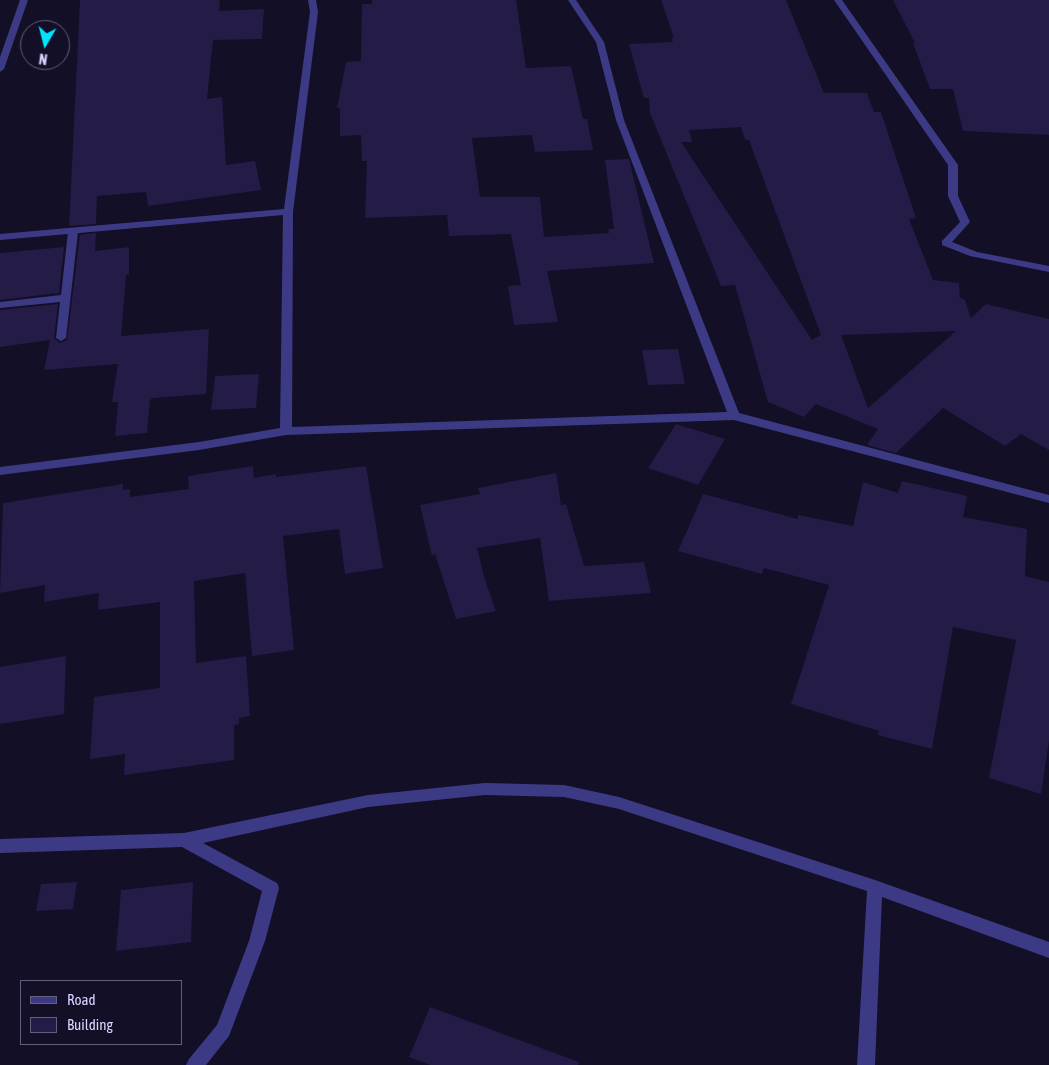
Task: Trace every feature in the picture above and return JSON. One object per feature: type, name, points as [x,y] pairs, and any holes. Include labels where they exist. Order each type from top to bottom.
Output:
[{"type":"street","points":[[0,69],[24,0]]},
{"type":"street","points":[[286,431],[288,212],[314,12],[312,0]]},
{"type":"street","points":[[572,0],[600,42],[620,120],[734,416]]},
{"type":"street","points":[[838,0],[952,165],[953,196],[965,222],[946,243],[974,254],[1049,269]]},
{"type":"street","points":[[0,237],[288,212]]},
{"type":"street","points":[[61,338],[73,232]]},
{"type":"street","points":[[0,305],[65,298]]},
{"type":"street","points":[[0,471],[199,446],[286,431],[734,416],[1049,499]]},
{"type":"street","points":[[0,846],[184,840],[368,801],[485,789],[564,791],[620,803],[876,887],[1049,950]]},
{"type":"street","points":[[184,840],[271,888],[257,941],[223,1030],[195,1065]]},
{"type":"street","points":[[866,1065],[876,887]]},
{"type":"building","points":[[80,0],[220,0],[219,11],[264,9],[262,39],[213,40],[207,99],[222,97],[226,165],[255,161],[261,190],[148,206],[146,192],[97,196],[96,224],[69,226]]},
{"type":"building","points":[[372,0],[516,0],[526,68],[571,66],[583,119],[587,119],[593,150],[535,152],[532,135],[472,138],[480,197],[540,197],[544,237],[609,233],[608,229],[614,229],[605,160],[629,159],[654,263],[547,271],[558,322],[514,325],[508,286],[521,285],[511,234],[449,236],[447,215],[365,218],[367,161],[362,161],[361,135],[340,136],[340,108],[337,108],[346,62],[361,61],[362,4],[372,4]]},
{"type":"building","points":[[661,0],[786,0],[824,93],[867,93],[874,112],[881,112],[916,218],[909,219],[933,280],[959,283],[960,298],[965,300],[971,318],[986,304],[1049,319],[1049,450],[1021,434],[1005,446],[943,408],[896,453],[867,445],[878,429],[816,404],[804,417],[768,402],[735,285],[721,286],[650,113],[649,98],[644,98],[629,44],[673,42],[671,38],[674,38]],"holes":[[[741,127],[745,140],[749,140],[821,335],[812,340],[681,142],[692,142],[689,130]],[[956,331],[868,408],[841,335]]]},
{"type":"building","points":[[893,0],[1049,0],[1049,135],[963,131],[953,89],[930,89],[913,43],[915,43]]},
{"type":"building","points":[[96,233],[95,251],[129,247],[129,275],[126,275],[121,336],[209,329],[206,394],[153,398],[150,400],[147,433],[115,436],[118,402],[112,402],[118,364],[44,370],[50,340],[0,347],[0,310],[58,304],[54,338],[60,343],[67,340],[80,235]]},
{"type":"building","points":[[64,247],[59,293],[0,300],[0,253]]},
{"type":"building","points":[[678,349],[685,384],[648,385],[642,350]]},
{"type":"building","points":[[259,374],[256,408],[211,410],[215,376]]},
{"type":"building","points":[[676,424],[725,439],[698,485],[648,468]]},
{"type":"building","points":[[253,466],[254,478],[276,474],[276,477],[366,466],[383,568],[345,574],[339,529],[283,536],[294,650],[252,656],[245,573],[194,581],[196,663],[246,656],[250,716],[239,718],[239,724],[234,725],[234,760],[124,775],[125,754],[90,759],[94,697],[160,688],[160,602],[98,610],[99,593],[44,602],[45,585],[0,593],[3,503],[123,484],[123,490],[130,489],[130,497],[189,489],[188,476]]},
{"type":"building","points":[[556,473],[561,505],[566,504],[584,566],[644,562],[651,593],[549,601],[540,538],[477,548],[485,580],[496,611],[456,619],[435,554],[432,556],[420,505],[480,494],[478,488]]},
{"type":"building","points":[[902,481],[967,496],[963,517],[1027,529],[1025,576],[1049,582],[1049,741],[1041,794],[989,778],[1016,640],[953,627],[932,749],[878,735],[879,731],[791,704],[829,585],[764,568],[762,574],[678,551],[703,494],[798,519],[798,515],[853,526],[863,482],[898,493]]},
{"type":"building","points":[[66,656],[64,714],[0,724],[0,667]]},
{"type":"building","points":[[77,882],[73,909],[36,911],[41,884]]},
{"type":"building","points":[[193,882],[191,942],[116,951],[121,890]]},
{"type":"building","points":[[430,1007],[579,1062],[578,1065],[430,1065],[409,1057]]}]
